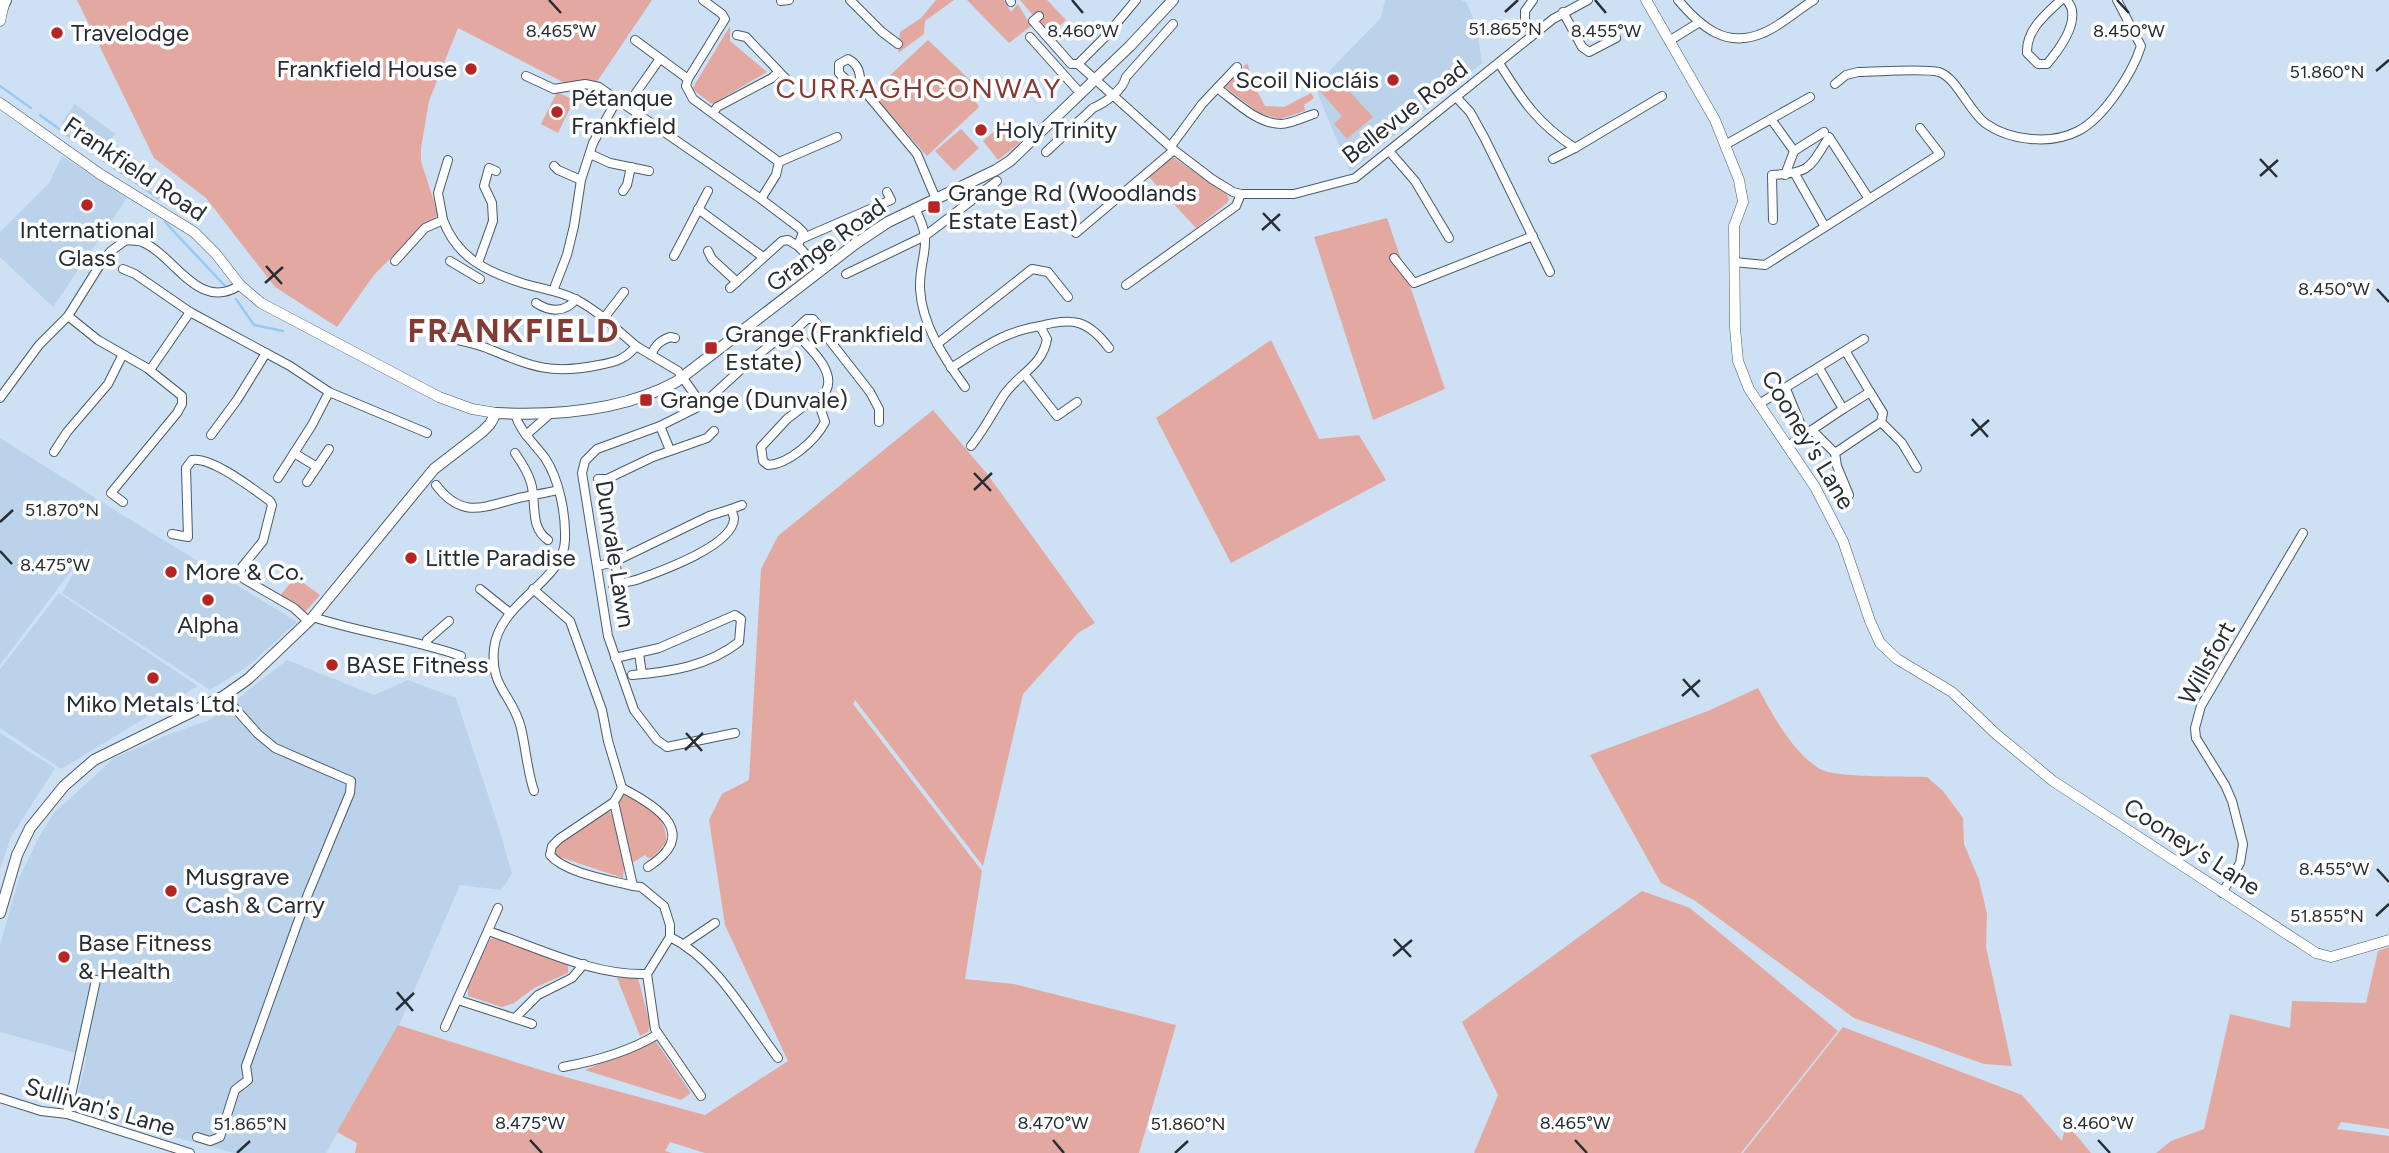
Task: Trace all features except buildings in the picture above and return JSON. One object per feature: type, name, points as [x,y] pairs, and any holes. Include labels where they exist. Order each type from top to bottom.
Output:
[{"type":"highway","points":[[0,10],[5,0]]},
{"type":"main road","name":"Grange Road","points":[[496,413],[551,413],[607,406],[649,394],[683,377],[866,237],[1010,161],[1096,80],[1173,0]]},
{"type":"main road","points":[[0,913],[17,855],[30,828],[70,780],[94,760],[224,695],[248,679],[311,619],[434,469],[482,432],[496,413]]},
{"type":"street","points":[[0,22],[5,0]]},
{"type":"street","points":[[703,0],[722,13],[725,19],[688,79],[688,92],[693,99],[779,162]]},
{"type":"street","points":[[850,0],[898,44]]},
{"type":"street","points":[[1078,64],[1106,36],[1135,0]]},
{"type":"street","points":[[1533,0],[1524,11],[1525,20],[1533,34]]},
{"type":"street","name":"Bellevue Road","points":[[1040,16],[1033,21],[1071,64],[1078,64],[1172,148],[1212,179],[1241,194],[1304,193],[1355,178],[1533,34],[1563,12],[1588,0]]},
{"type":"street","name":"Cooney's Lane","points":[[1646,0],[1715,120],[1739,180],[1743,202],[1734,226],[1738,362],[1749,389],[1815,487],[1843,541],[1875,634],[1887,651],[1952,692],[1996,734],[2053,781],[2316,953],[2330,957],[2389,940]]},
{"type":"street","points":[[1678,0],[1698,23],[1730,40],[1763,34],[1815,0]]},
{"type":"street","points":[[2061,0],[2034,27],[2026,42],[2026,53],[2038,64],[2047,64],[2061,46],[2070,24],[2072,10],[2067,0]]},
{"type":"street","points":[[1835,83],[1846,75],[1858,72],[1935,72],[1949,78],[1977,116],[2002,132],[2036,139],[2078,132],[2097,118],[2136,64],[2141,46],[2117,0]]},
{"type":"street","points":[[1563,12],[1582,47],[1589,51],[1616,38],[1613,30]]},
{"type":"street","points":[[1669,41],[1698,23]]},
{"type":"street","points":[[1046,152],[1093,108],[1102,104],[1124,84],[1126,77],[1173,24]]},
{"type":"street","points":[[737,34],[746,37],[787,80]]},
{"type":"street","points":[[1030,37],[1081,94]]},
{"type":"street","points":[[635,40],[688,79]]},
{"type":"street","points":[[633,97],[659,60]]},
{"type":"street","points":[[1499,63],[1535,117],[1575,148]]},
{"type":"street","points":[[1076,233],[1172,148],[1217,88],[1237,67]]},
{"type":"street","points":[[713,113],[717,107],[772,78],[778,72]]},
{"type":"street","points":[[526,76],[554,89],[584,84],[599,87],[761,199],[803,232],[799,243]]},
{"type":"street","points":[[861,87],[918,154],[936,199]]},
{"type":"street","points":[[1217,88],[1255,116],[1271,122],[1282,124],[1314,114]]},
{"type":"street","points":[[1553,159],[1662,96]]},
{"type":"street","points":[[1456,97],[1470,112],[1485,139],[1549,272]]},
{"type":"street","points":[[1725,145],[1810,97]]},
{"type":"street","name":"Frankfield Road","points":[[1,103],[100,174],[194,232],[216,254],[240,285],[261,303],[439,397],[472,409],[496,413]]},
{"type":"street","points":[[554,291],[569,246],[581,180],[600,128],[614,105]]},
{"type":"street","points":[[1771,119],[1794,151]]},
{"type":"street","points":[[1734,262],[1766,265],[1940,154],[1920,128]]},
{"type":"street","points":[[1785,175],[1794,151],[1825,132]]},
{"type":"street","points":[[779,162],[837,136]]},
{"type":"street","points":[[1773,220],[1772,175],[1795,174],[1809,168],[1829,137],[1869,199]]},
{"type":"street","points":[[1389,151],[1415,181],[1450,238]]},
{"type":"street","points":[[590,154],[610,163],[649,171]]},
{"type":"street","points":[[448,160],[438,193],[449,236],[463,254],[524,284],[576,299],[604,318],[636,346],[678,371],[702,405]]},
{"type":"street","points":[[761,199],[776,175],[779,162]]},
{"type":"street","points":[[554,166],[581,180]]},
{"type":"street","points":[[623,191],[631,167]]},
{"type":"street","points":[[450,261],[477,278],[493,221],[492,203],[485,192],[485,178],[489,168],[496,170]]},
{"type":"street","points":[[1795,174],[1825,227]]},
{"type":"street","points":[[846,274],[925,236],[997,181]]},
{"type":"street","points":[[674,256],[691,236],[698,209],[708,191]]},
{"type":"street","points":[[799,243],[891,200],[887,192]]},
{"type":"street","points":[[1126,285],[1236,206],[1241,194]]},
{"type":"street","points":[[698,209],[764,257]]},
{"type":"street","points":[[915,209],[923,224],[925,236],[926,251],[920,286],[923,308],[937,344],[965,387]]},
{"type":"street","points":[[395,261],[425,228],[443,220]]},
{"type":"street","points":[[1394,258],[1414,283],[1533,236]]},
{"type":"street","points":[[0,398],[39,345],[68,316],[103,260],[126,240],[142,242],[201,288],[217,293],[240,285]]},
{"type":"street","points":[[708,251],[734,285],[782,241],[799,243],[821,270]]},
{"type":"street","points":[[123,269],[135,274],[190,312],[266,353],[329,392],[427,433]]},
{"type":"street","points":[[937,344],[1032,269],[1048,272],[1068,297]]},
{"type":"street","points":[[604,318],[624,292]]},
{"type":"street","points":[[536,303],[555,310],[573,304],[576,299]]},
{"type":"street","points":[[150,370],[190,312]]},
{"type":"street","points":[[68,316],[98,341],[150,370],[182,396],[182,404],[111,493],[123,502]]},
{"type":"street","name":"Dunvale Lawn","points":[[735,733],[667,747],[644,725],[628,695],[608,636],[582,473],[585,461],[597,449],[660,426],[702,405],[749,362],[794,331],[807,318],[813,318],[870,392],[880,410],[879,422]]},
{"type":"street","points":[[951,368],[1016,330],[1061,320],[1086,324],[1099,334],[1109,348]]},
{"type":"street","points":[[971,446],[1007,391],[1044,353],[1047,339],[1040,326]]},
{"type":"street","points":[[455,340],[458,328]]},
{"type":"street","points":[[794,331],[827,372],[830,382],[826,393],[818,401],[809,402],[767,438],[761,447],[763,461],[768,466],[776,465],[808,443],[821,430],[825,422],[818,401]]},
{"type":"street","points":[[437,335],[487,348],[534,368],[556,370],[578,370],[613,362],[628,357],[636,346]]},
{"type":"street","points":[[651,355],[656,344],[670,337],[675,338]]},
{"type":"street","points":[[1759,404],[1864,339]]},
{"type":"street","points":[[1835,453],[1881,422],[1883,413],[1846,352]]},
{"type":"street","points":[[211,435],[266,353]]},
{"type":"street","points":[[54,452],[67,432],[108,384],[122,356]]},
{"type":"street","points":[[1819,368],[1843,409]]},
{"type":"street","points":[[1025,375],[1057,416],[1077,402]]},
{"type":"street","points":[[1786,389],[1809,432],[1835,453],[1837,467],[1849,495]]},
{"type":"street","points":[[278,478],[313,425],[329,392]]},
{"type":"street","points":[[1788,446],[1870,392]]},
{"type":"street","points":[[526,435],[551,413]]},
{"type":"street","points":[[516,414],[519,425],[545,458],[558,490],[565,540],[562,559],[510,613],[494,646],[494,674],[499,688],[514,709],[521,728],[525,759],[534,791]]},
{"type":"street","points":[[417,429],[423,419]]},
{"type":"street","points":[[1881,422],[1902,443],[1917,468]]},
{"type":"street","points":[[660,426],[670,450]]},
{"type":"street","points":[[598,479],[607,479],[670,450],[707,438],[714,431]]},
{"type":"street","points":[[307,482],[329,449]]},
{"type":"street","points":[[294,453],[317,467]]},
{"type":"street","points":[[515,453],[528,473],[538,532],[548,540]]},
{"type":"street","points":[[172,534],[188,537],[186,468],[192,460],[199,458],[234,477],[272,505],[263,541],[242,567],[240,573],[244,579],[311,619],[427,645],[461,656]]},
{"type":"street","points":[[436,485],[449,498],[466,508],[486,508],[520,497],[558,490]]},
{"type":"street","points":[[598,566],[614,562],[709,516],[742,505]]},
{"type":"street","points":[[614,562],[617,584],[636,580],[700,553],[719,541],[730,529],[734,519],[731,509]]},
{"type":"street","name":"Willsfort","points":[[2222,893],[2241,863],[2242,844],[2232,801],[2196,738],[2197,717],[2303,533]]},
{"type":"street","points":[[480,589],[510,613]]},
{"type":"street","points":[[533,589],[570,621],[602,710],[622,788],[666,817],[673,832],[670,849],[663,858],[648,867]]},
{"type":"street","name":"Dunvale Lawn","points":[[615,658],[639,653],[694,634],[735,615],[741,619],[739,642],[722,654],[691,666],[632,675]]},
{"type":"street","points":[[427,645],[427,640],[449,621]]},
{"type":"street","points":[[639,653],[642,674]]},
{"type":"street","points":[[197,1137],[210,1141],[220,1137],[235,1090],[248,1080],[246,1066],[303,907],[350,793],[351,780],[275,748],[258,734],[224,695]]},
{"type":"street","points":[[622,788],[614,802],[559,839],[552,846],[550,855],[555,861],[571,869],[641,887],[664,905],[670,925],[670,937],[647,974],[651,1010],[658,1034],[701,1096]]},
{"type":"street","points":[[614,802],[634,886]]},
{"type":"street","points":[[445,1027],[498,908]]},
{"type":"street","points":[[684,944],[715,923]]},
{"type":"street","points":[[488,931],[584,964],[631,975],[647,974]]},
{"type":"street","points":[[670,937],[706,961],[778,1058]]},
{"type":"street","points":[[515,1018],[538,995],[572,978],[584,964]]},
{"type":"street","points":[[67,1114],[96,980]]},
{"type":"street","points":[[458,1000],[531,1024]]},
{"type":"street","points":[[563,1067],[594,1061],[642,1044],[658,1034]]},
{"type":"street","name":"Sullivan's Lane","points":[[0,1098],[41,1111],[67,1114],[190,1153]]},
{"type":"shaded area","points":[[77,0],[652,0],[592,89],[580,91],[458,28],[429,101],[421,148],[421,161],[438,214],[434,220],[419,229],[374,275],[337,327],[275,287],[206,198],[154,158]]},
{"type":"shaded area","points":[[936,0],[954,0],[925,21],[924,34],[898,53],[900,32],[921,18]]},
{"type":"shaded area","points":[[967,0],[1004,0],[1011,12],[1018,4],[1031,26],[1009,43]]},
{"type":"shaded area","points":[[1020,0],[1047,0],[1066,20],[1050,35]]},
{"type":"shaded area","name":"Scoil Niocláis","points":[[1385,0],[1466,2],[1476,24],[1482,63],[1350,172],[1317,92],[1331,69],[1381,18]]},
{"type":"shaded area","points":[[730,26],[730,41],[767,72],[712,104],[692,89]]},
{"type":"shaded area","points":[[928,40],[972,82],[975,101],[979,107],[927,156],[871,93]]},
{"type":"shaded area","points":[[1247,63],[1265,106],[1284,107],[1311,93],[1314,98],[1304,105],[1305,111],[1280,119],[1259,113],[1225,87]]},
{"type":"shaded area","points":[[1336,77],[1373,117],[1347,139],[1334,124],[1342,116],[1320,91]]},
{"type":"shaded area","name":"Pétanque Frankfield","points":[[557,92],[574,100],[558,133],[541,124]]},
{"type":"shaded area","points":[[75,104],[115,134],[102,152],[61,123]]},
{"type":"shaded area","points":[[1005,122],[1021,142],[998,160],[983,141]]},
{"type":"shaded area","points":[[961,129],[979,148],[954,171],[935,151]]},
{"type":"shaded area","points":[[62,156],[127,198],[53,307],[0,257],[0,232],[49,183]]},
{"type":"shaded area","points":[[1173,157],[1226,194],[1229,199],[1196,228],[1149,177]]},
{"type":"shaded area","points":[[1387,218],[1445,389],[1373,420],[1314,237]]},
{"type":"shaded area","points":[[1271,340],[1319,439],[1359,435],[1386,480],[1231,563],[1156,418]]},
{"type":"shaded area","points":[[933,410],[988,475],[1095,623],[1078,633],[1023,694],[983,866],[855,700],[853,704],[982,871],[965,979],[1014,984],[1176,1025],[1139,1153],[705,1153],[670,1142],[665,1151],[672,1153],[355,1153],[357,1143],[337,1132],[398,1025],[547,1072],[705,1115],[788,1061],[725,925],[709,820],[722,794],[749,780],[761,569],[778,536]]},
{"type":"shaded area","points":[[0,438],[297,622],[247,667],[210,690],[62,593],[89,547],[0,665]]},
{"type":"shaded area","points":[[295,577],[320,595],[305,612],[280,596]]},
{"type":"shaded area","points":[[59,593],[198,686],[61,769],[0,728],[0,669]]},
{"type":"shaded area","points":[[287,660],[374,695],[408,680],[456,698],[512,874],[501,890],[460,885],[396,1032],[326,1153],[234,1153],[74,1110],[87,1056],[0,1032],[0,945],[19,878],[54,813],[114,758],[210,720]]},
{"type":"shaded area","points":[[1758,688],[1792,743],[1820,769],[1855,775],[1927,777],[1943,791],[1963,818],[1964,844],[1979,880],[1987,914],[1986,947],[2012,1066],[1984,1064],[1854,1018],[1694,900],[1661,883],[1590,755],[1708,711]]},
{"type":"shaded area","points":[[0,733],[55,768],[11,837],[0,869]]},
{"type":"shaded area","points":[[625,794],[659,817],[667,842],[653,857],[648,858],[645,855],[632,863],[618,801]]},
{"type":"shaded area","points":[[608,811],[613,813],[624,869],[623,878],[557,856],[554,852],[556,846]]},
{"type":"shaded area","points":[[1642,891],[1690,908],[1838,1031],[1741,1153],[1474,1153],[1498,1095],[1462,1022]]},
{"type":"shaded area","points":[[497,937],[568,963],[568,973],[534,988],[514,1003],[502,1007],[468,996],[468,983],[490,939]]},
{"type":"shaded area","points":[[2389,947],[2389,1129],[2341,1122],[2337,1129],[2389,1136],[2389,1153],[2156,1153],[2171,1141],[2204,1129],[2230,1014],[2290,1028],[2292,1001],[2366,1003],[2378,951]]},
{"type":"shaded area","points":[[617,978],[638,978],[650,1024],[648,1032],[640,1036]]},
{"type":"shaded area","points":[[1843,1027],[2022,1095],[2062,1141],[2066,1123],[2091,1153],[1743,1153]]},
{"type":"shaded area","points":[[655,1040],[691,1093],[681,1100],[585,1070]]},
{"type":"waterway","points":[[0,86],[31,108]]},
{"type":"waterway","points":[[40,115],[73,139]]},
{"type":"waterway","points":[[82,146],[158,198]]},
{"type":"waterway","points":[[165,222],[225,286]]},
{"type":"waterway","points":[[236,299],[254,325],[283,331]]},
{"type":"place","name":"Travelodge","points":[[57,33]]},
{"type":"place","name":"Frankfield House","points":[[471,69]]},
{"type":"place","name":"Scoil Niocláis","points":[[1393,80]]},
{"type":"place","name":"Pétanque Frankfield","points":[[557,112]]},
{"type":"place","name":"Holy Trinity","points":[[981,130]]},
{"type":"place","name":"International Glass","points":[[87,205]]},
{"type":"place","name":"Grange Rd (Woodlands Estate East)","points":[[934,207]]},
{"type":"place","name":"Grange (Frankfield Estate)","points":[[711,348]]},
{"type":"place","name":"Grange (Dunvale)","points":[[646,400]]},
{"type":"place","name":"Little Paradise","points":[[411,558]]},
{"type":"place","name":"More & Co.","points":[[171,572]]},
{"type":"place","name":"Alpha","points":[[208,600]]},
{"type":"place","name":"BASE Fitness","points":[[332,665]]},
{"type":"place","name":"Miko Metals Ltd.","points":[[153,678]]},
{"type":"place","name":"Musgrave Cash & Carry","points":[[171,891]]},
{"type":"place","name":"Base Fitness & Health","points":[[64,957]]},
{"type":"district","name":"CURRAGHCONWAY","points":[[919,88]]},
{"type":"district","name":"FRANKFIELD","points":[[514,331]]}]
